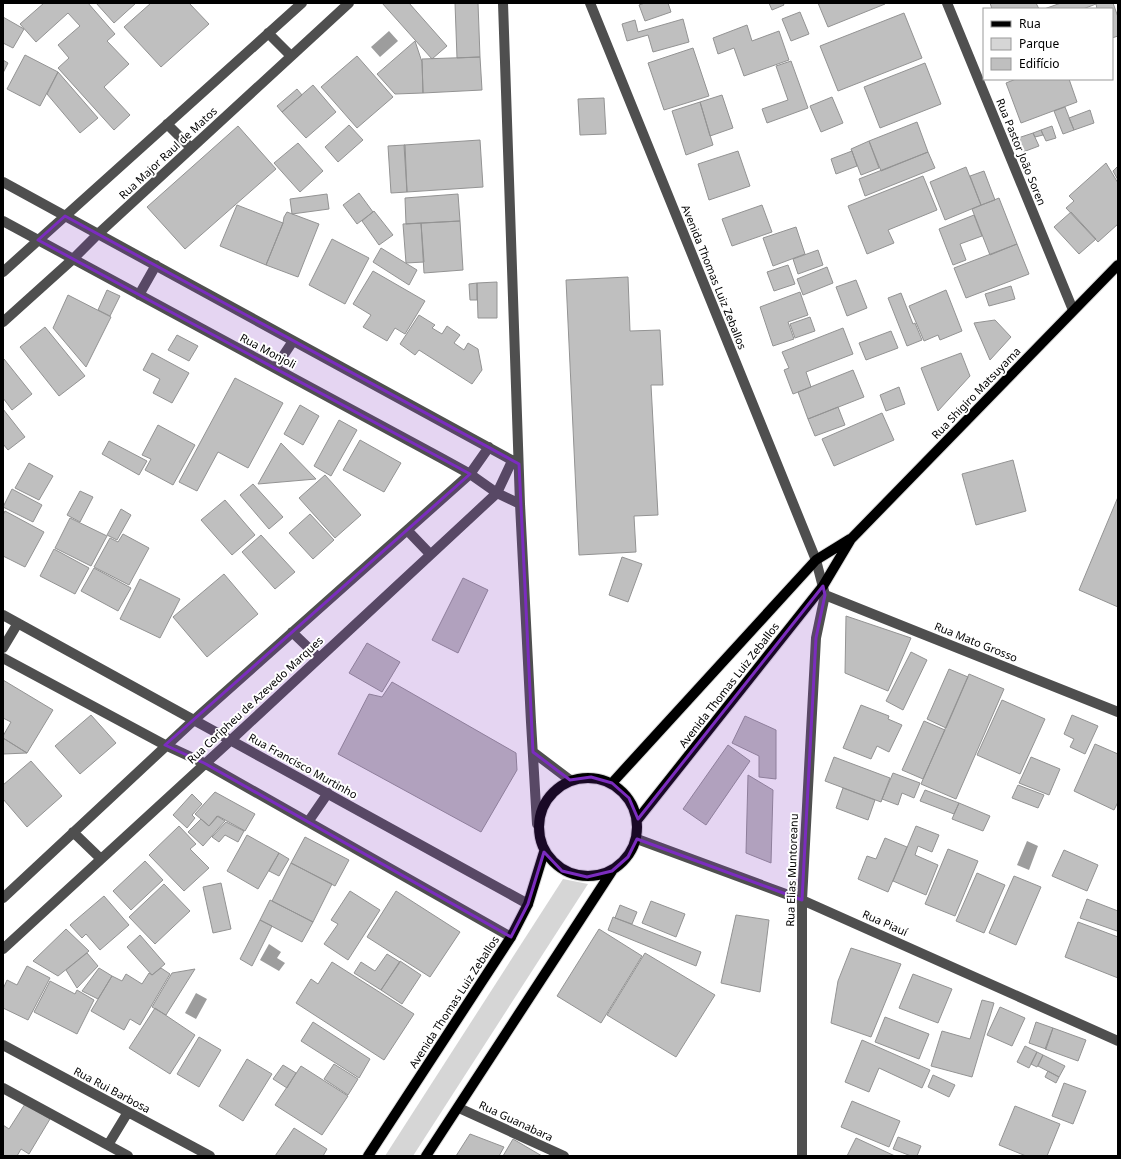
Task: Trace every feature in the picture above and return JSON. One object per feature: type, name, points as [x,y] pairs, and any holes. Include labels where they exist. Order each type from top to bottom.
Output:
[{"type":"main road","name":"Rua Shigiro Matsuyama","points":[[816,560],[851,539],[1118,265]]},
{"type":"main road","name":"Rua Shigiro Matsuyama","points":[[824,591],[851,539]]},
{"type":"main road","name":"Avenida Thomas Luiz Zeballos","points":[[612,783],[816,560]]},
{"type":"main road","name":"Avenida Thomas Luiz Zeballos","points":[[638,819],[824,591]]},
{"type":"main road","points":[[426,1156],[459,1108],[612,871],[628,857],[637,839],[638,819],[629,798],[612,783],[591,777],[570,780],[547,797],[537,824],[544,852],[562,871],[587,877],[612,871]]},
{"type":"main road","name":"Avenida Thomas Luiz Zeballos","points":[[368,1156],[511,937],[528,904],[544,852]]},
{"type":"street","name":"Rua Major Raul de Matos","points":[[3,272],[302,3]]},
{"type":"street","name":"Rua Major Raul de Matos","points":[[3,322],[349,3]]},
{"type":"street","points":[[503,3],[516,463],[520,504],[537,824]]},
{"type":"street","name":"Avenida Thomas Luiz Zeballos","points":[[590,3],[816,560],[824,591]]},
{"type":"street","name":"Rua Pastor João Soren","points":[[947,3],[1073,310]]},
{"type":"street","points":[[268,33],[291,56]]},
{"type":"street","points":[[167,124],[191,148]]},
{"type":"street","name":"Rua Monjoli","points":[[3,182],[516,463]]},
{"type":"street","name":"Rua Monjoli","points":[[3,221],[470,474],[497,493],[520,504]]},
{"type":"street","points":[[139,295],[156,265]]},
{"type":"street","points":[[275,368],[293,341]]},
{"type":"street","points":[[3,898],[165,745],[470,474],[489,447]]},
{"type":"street","name":"Rua Coripheu de Azevedo Marques","points":[[3,949],[497,493],[516,463]]},
{"type":"street","points":[[407,530],[430,554]]},
{"type":"street","name":"Rua Mato Grosso","points":[[824,591],[1118,712]]},
{"type":"street","name":"Rua Elias Muntoreanu","points":[[802,1156],[802,900],[816,638],[824,591]]},
{"type":"street","name":"Rua Francisco Murtinho","points":[[3,615],[528,904]]},
{"type":"street","points":[[3,648],[18,623]]},
{"type":"street","points":[[292,632],[319,658]]},
{"type":"street","points":[[3,658],[165,745],[204,763],[511,937]]},
{"type":"street","points":[[533,752],[570,780]]},
{"type":"street","points":[[308,822],[328,793]]},
{"type":"street","points":[[73,832],[101,859]]},
{"type":"street","name":"Rua Piauí","points":[[637,839],[802,900],[1118,1041]]},
{"type":"street","name":"Rua Rui Barbosa","points":[[3,1045],[210,1156]]},
{"type":"street","points":[[3,1088],[128,1156]]},
{"type":"street","name":"Rua Guanabara","points":[[459,1108],[564,1156]]},
{"type":"street","points":[[108,1145],[128,1112]]},
{"type":"highlighted area","points":[[65,216],[519,464],[533,752],[570,780],[591,777],[612,783],[629,798],[638,819],[823,586],[825,595],[816,638],[802,900],[637,839],[628,857],[612,871],[587,877],[562,871],[544,852],[528,904],[511,937],[204,763],[165,745],[470,474],[38,240]]},
{"type":"green space","points":[[563,879],[588,884],[413,1156],[385,1156]]},
{"type":"shaded area","points":[[389,31],[398,41],[380,57],[371,47]]},
{"type":"shaded area","points":[[1027,841],[1038,846],[1029,870],[1017,865]]},
{"type":"shaded area","points":[[269,944],[281,952],[277,958],[285,963],[279,971],[260,960]]},
{"type":"shaded area","points":[[196,993],[207,999],[196,1019],[185,1013]]},
{"type":"building","points":[[44,3],[88,3],[115,34],[107,41],[129,64],[104,87],[130,115],[114,130],[58,68],[69,58],[58,45],[80,26],[68,13],[36,42],[20,24]]},
{"type":"building","points":[[96,3],[136,3],[114,23]]},
{"type":"building","points":[[151,3],[189,3],[209,24],[161,67],[124,27]]},
{"type":"building","points":[[382,3],[409,3],[447,46],[432,59]]},
{"type":"building","points":[[455,3],[478,3],[480,57],[457,58]]},
{"type":"building","points":[[645,3],[668,3],[671,12],[645,21],[639,5]]},
{"type":"building","points":[[769,3],[783,3],[784,5],[772,10]]},
{"type":"building","points":[[818,3],[885,3],[885,4],[828,27]]},
{"type":"building","points":[[990,3],[1036,3],[1038,8],[992,8]]},
{"type":"building","points":[[1061,3],[1113,3],[1118,17],[1118,36],[1113,38],[1113,8],[1097,8],[1096,4],[1086,8],[1047,8]]},
{"type":"building","points":[[800,12],[809,34],[791,41],[782,19]]},
{"type":"building","points":[[904,13],[922,58],[838,91],[820,46]]},
{"type":"building","points":[[3,17],[24,29],[13,48],[3,43]]},
{"type":"building","points":[[683,19],[689,42],[653,52],[648,35],[627,41],[622,24],[635,20],[638,32]]},
{"type":"building","points":[[747,25],[752,41],[779,31],[789,60],[744,76],[734,48],[718,54],[713,38]]},
{"type":"building","points":[[415,41],[422,62],[423,93],[395,94],[377,74]]},
{"type":"building","points":[[693,48],[709,96],[664,110],[648,63]]},
{"type":"building","points":[[25,55],[58,72],[40,106],[7,89]]},
{"type":"building","points":[[357,56],[393,97],[357,128],[321,87]]},
{"type":"building","points":[[480,57],[482,90],[423,93],[422,59]]},
{"type":"building","points":[[3,60],[8,63],[3,73]]},
{"type":"building","points":[[791,61],[808,108],[767,123],[762,109],[788,100],[776,66]]},
{"type":"building","points":[[925,63],[941,104],[880,128],[864,87]]},
{"type":"building","points":[[58,72],[98,118],[80,133],[47,94]]},
{"type":"building","points":[[1014,80],[1069,80],[1077,102],[1021,123],[1006,83]]},
{"type":"building","points":[[313,85],[336,112],[306,138],[282,112]]},
{"type":"building","points":[[297,89],[302,95],[282,112],[277,106]]},
{"type":"building","points":[[722,95],[733,128],[710,136],[700,102]]},
{"type":"building","points":[[832,97],[843,123],[821,132],[810,106]]},
{"type":"building","points":[[604,98],[606,134],[580,135],[578,99]]},
{"type":"building","points":[[700,102],[713,145],[686,155],[672,111]]},
{"type":"building","points":[[1065,107],[1074,130],[1063,134],[1054,111]]},
{"type":"building","points":[[1090,110],[1094,123],[1074,130],[1069,118]]},
{"type":"building","points":[[917,122],[928,152],[881,171],[869,141]]},
{"type":"building","points":[[349,125],[363,140],[338,162],[325,147]]},
{"type":"building","points":[[238,126],[276,169],[185,249],[147,207]]},
{"type":"building","points":[[1052,126],[1056,138],[1046,141],[1041,130]]},
{"type":"building","points":[[1041,130],[1043,135],[1035,137],[1033,133]]},
{"type":"building","points":[[1033,133],[1039,146],[1023,152],[1018,138]]},
{"type":"building","points":[[480,140],[483,187],[407,192],[404,145]]},
{"type":"building","points":[[869,141],[879,168],[861,175],[851,149]]},
{"type":"building","points":[[298,143],[323,171],[300,192],[274,163]]},
{"type":"building","points":[[405,145],[407,192],[391,193],[388,146]]},
{"type":"building","points":[[738,151],[750,186],[709,200],[698,164]]},
{"type":"building","points":[[852,151],[857,166],[836,174],[831,159]]},
{"type":"building","points":[[928,152],[935,168],[865,196],[859,179]]},
{"type":"building","points":[[1106,163],[1118,183],[1118,224],[1098,242],[1066,208],[1074,201],[1069,196]]},
{"type":"building","points":[[1118,166],[1118,180],[1113,171]]},
{"type":"building","points":[[966,167],[981,205],[945,220],[930,182]]},
{"type":"building","points":[[984,171],[995,200],[981,205],[970,176]]},
{"type":"building","points":[[923,176],[937,210],[888,230],[894,243],[867,254],[848,206]]},
{"type":"building","points":[[359,193],[373,212],[357,224],[343,205]]},
{"type":"building","points":[[327,194],[329,209],[292,214],[290,199]]},
{"type":"building","points":[[458,194],[460,221],[406,224],[405,198]]},
{"type":"building","points":[[999,198],[1017,244],[990,255],[972,209]]},
{"type":"building","points":[[237,205],[283,223],[266,265],[220,246]]},
{"type":"building","points":[[762,205],[772,232],[732,246],[722,219]]},
{"type":"building","points":[[374,211],[393,235],[379,245],[362,221]]},
{"type":"building","points":[[287,212],[319,224],[298,277],[266,265]]},
{"type":"building","points":[[1071,212],[1096,239],[1079,254],[1054,227]]},
{"type":"building","points":[[974,215],[982,236],[960,244],[966,260],[953,265],[939,229]]},
{"type":"building","points":[[460,221],[463,270],[424,273],[421,223]]},
{"type":"building","points":[[421,223],[424,262],[406,263],[403,224]]},
{"type":"building","points":[[796,227],[805,254],[773,266],[763,238]]},
{"type":"building","points":[[332,239],[369,258],[345,304],[309,285]]},
{"type":"building","points":[[1017,244],[1029,274],[966,298],[954,268]]},
{"type":"building","points":[[381,248],[417,270],[409,285],[373,262]]},
{"type":"building","points":[[818,250],[823,265],[798,274],[793,259]]},
{"type":"building","points":[[788,265],[795,284],[774,291],[767,272]]},
{"type":"building","points":[[827,267],[833,283],[803,295],[797,279]]},
{"type":"building","points":[[373,271],[425,301],[405,334],[395,328],[387,341],[363,327],[371,315],[353,304]]},
{"type":"building","points":[[628,277],[630,331],[660,330],[663,385],[651,385],[658,515],[634,516],[636,552],[579,555],[566,280]]},
{"type":"building","points":[[856,280],[867,308],[847,316],[836,287]]},
{"type":"building","points":[[497,282],[497,318],[478,318],[477,283]]},
{"type":"building","points":[[477,283],[477,300],[470,300],[469,284]]},
{"type":"building","points":[[1011,286],[1015,299],[989,306],[985,294]]},
{"type":"building","points":[[107,290],[120,296],[110,316],[98,310]]},
{"type":"building","points":[[946,290],[962,331],[940,340],[938,335],[924,341],[909,306]]},
{"type":"building","points":[[800,292],[808,315],[788,322],[794,339],[773,346],[760,307]]},
{"type":"building","points":[[901,293],[913,324],[915,323],[922,340],[907,346],[888,298]]},
{"type":"building","points":[[68,295],[111,317],[86,367],[53,328]]},
{"type":"building","points":[[419,315],[435,325],[432,328],[442,334],[447,326],[460,335],[454,343],[464,350],[468,343],[478,349],[482,370],[472,384],[419,350],[415,355],[400,344]]},
{"type":"building","points":[[810,317],[815,331],[795,338],[790,324]]},
{"type":"building","points":[[995,320],[1011,337],[990,360],[974,323]]},
{"type":"building","points":[[45,327],[85,376],[59,396],[20,347]]},
{"type":"building","points":[[843,328],[853,354],[806,372],[811,387],[793,394],[784,370],[789,368],[782,352]]},
{"type":"building","points":[[891,331],[898,348],[866,360],[859,343]]},
{"type":"building","points":[[177,335],[198,346],[189,361],[168,350]]},
{"type":"building","points":[[152,353],[189,373],[172,403],[153,393],[160,379],[143,370]]},
{"type":"building","points":[[961,353],[970,376],[938,411],[921,368]]},
{"type":"building","points":[[3,359],[32,394],[12,410],[3,398]]},
{"type":"building","points":[[853,370],[864,397],[808,419],[798,392]]},
{"type":"building","points":[[235,378],[283,403],[248,468],[218,452],[197,491],[179,482]]},
{"type":"building","points":[[899,387],[905,404],[886,411],[880,395]]},
{"type":"building","points":[[300,405],[319,416],[303,445],[284,434]]},
{"type":"building","points":[[838,407],[845,425],[815,436],[808,419]]},
{"type":"building","points":[[3,409],[25,437],[8,450],[3,444]]},
{"type":"building","points":[[882,413],[894,440],[834,466],[822,439]]},
{"type":"building","points":[[339,420],[357,430],[331,476],[314,466]]},
{"type":"building","points":[[158,425],[195,445],[173,485],[145,470],[151,459],[142,455]]},
{"type":"building","points":[[360,440],[401,463],[384,492],[343,470]]},
{"type":"building","points":[[109,441],[147,461],[139,475],[102,454]]},
{"type":"building","points":[[281,443],[316,479],[258,484]]},
{"type":"building","points":[[1013,460],[1026,511],[976,525],[962,474]]},
{"type":"building","points":[[29,463],[53,476],[39,500],[15,488]]},
{"type":"building","points":[[325,475],[361,515],[335,538],[299,498]]},
{"type":"building","points":[[253,484],[283,517],[269,529],[240,495]]},
{"type":"building","points":[[12,489],[42,505],[33,522],[3,507]]},
{"type":"building","points":[[80,491],[93,497],[80,522],[67,515]]},
{"type":"building","points":[[1118,497],[1118,607],[1079,590]]},
{"type":"building","points":[[225,500],[255,535],[232,555],[201,520]]},
{"type":"building","points":[[121,509],[131,515],[117,540],[107,535]]},
{"type":"building","points":[[5,511],[44,532],[25,567],[3,556],[3,515]]},
{"type":"building","points":[[310,514],[334,540],[313,559],[289,533]]},
{"type":"building","points":[[70,518],[107,536],[91,566],[55,548]]},
{"type":"building","points":[[123,534],[149,548],[129,585],[94,567],[110,538],[118,542]]},
{"type":"building","points":[[261,535],[295,572],[275,589],[242,552]]},
{"type":"building","points":[[54,549],[89,568],[75,594],[40,576]]},
{"type":"building","points":[[622,557],[642,564],[628,602],[609,595]]},
{"type":"building","points":[[94,568],[131,588],[118,611],[81,591]]},
{"type":"building","points":[[224,574],[258,614],[207,657],[173,617]]},
{"type":"building","points":[[463,578],[488,590],[458,653],[432,640]]},
{"type":"building","points":[[140,579],[180,599],[160,638],[120,619]]},
{"type":"building","points":[[846,616],[911,638],[888,691],[845,673]]},
{"type":"building","points":[[367,643],[400,662],[382,692],[349,673]]},
{"type":"building","points":[[911,652],[927,660],[903,710],[886,701]]},
{"type":"building","points":[[949,669],[968,677],[946,728],[927,719]]},
{"type":"building","points":[[969,674],[1004,689],[956,799],[921,784]]},
{"type":"building","points":[[3,680],[53,710],[27,753],[3,738],[11,722],[3,718]]},
{"type":"building","points":[[392,682],[516,753],[517,770],[481,832],[338,754],[369,694],[382,697]]},
{"type":"building","points":[[1002,700],[1045,719],[1020,774],[977,755]]},
{"type":"building","points":[[861,705],[889,716],[888,719],[902,725],[889,752],[877,746],[871,759],[843,748]]},
{"type":"building","points":[[91,715],[116,743],[80,774],[55,746]]},
{"type":"building","points":[[1072,715],[1098,726],[1085,754],[1070,747],[1074,739],[1064,734]]},
{"type":"building","points":[[745,716],[776,730],[776,779],[759,777],[759,756],[732,743]]},
{"type":"building","points":[[924,721],[945,730],[923,779],[902,770]]},
{"type":"building","points":[[3,738],[27,753],[3,754]]},
{"type":"building","points":[[1095,744],[1118,754],[1118,802],[1114,810],[1074,791]]},
{"type":"building","points":[[728,745],[750,761],[706,825],[683,809]]},
{"type":"building","points":[[834,757],[890,778],[881,802],[825,781]]},
{"type":"building","points":[[1031,757],[1060,769],[1049,795],[1019,783]]},
{"type":"building","points":[[31,761],[62,796],[27,827],[3,799],[3,785]]},
{"type":"building","points":[[893,773],[920,783],[914,798],[902,793],[898,805],[882,799]]},
{"type":"building","points":[[748,775],[773,790],[771,863],[746,853]]},
{"type":"building","points":[[1018,785],[1044,795],[1038,808],[1012,798]]},
{"type":"building","points":[[843,788],[875,800],[868,820],[836,808]]},
{"type":"building","points":[[925,790],[959,803],[954,814],[920,801]]},
{"type":"building","points":[[215,792],[255,814],[245,831],[218,816],[209,826],[195,814]]},
{"type":"building","points":[[192,794],[202,804],[192,815],[195,818],[187,828],[173,815]]},
{"type":"building","points":[[959,803],[990,816],[983,831],[952,819]]},
{"type":"building","points":[[217,816],[225,821],[203,846],[188,832],[201,819],[209,826]]},
{"type":"building","points":[[226,822],[244,831],[238,842],[225,835],[219,842],[212,837]]},
{"type":"building","points":[[179,826],[196,844],[190,849],[209,868],[184,891],[149,855]]},
{"type":"building","points":[[916,826],[939,835],[932,852],[918,846],[915,855],[938,865],[926,895],[893,881]]},
{"type":"building","points":[[247,835],[279,853],[258,889],[227,871]]},
{"type":"building","points":[[305,837],[349,860],[335,886],[291,863]]},
{"type":"building","points":[[885,838],[907,847],[888,892],[858,879],[867,856],[876,859]]},
{"type":"building","points":[[948,849],[978,861],[955,916],[925,904]]},
{"type":"building","points":[[1064,850],[1098,865],[1087,891],[1052,876]]},
{"type":"building","points":[[279,853],[289,859],[279,876],[269,871]]},
{"type":"building","points":[[145,861],[163,880],[131,910],[113,891]]},
{"type":"building","points":[[291,863],[332,884],[313,922],[272,901]]},
{"type":"building","points":[[977,873],[1005,885],[984,933],[956,921]]},
{"type":"building","points":[[1014,876],[1041,887],[1016,945],[989,933]]},
{"type":"building","points":[[221,883],[231,929],[213,933],[203,887]]},
{"type":"building","points":[[164,884],[190,911],[155,944],[129,917]]},
{"type":"building","points":[[350,891],[380,910],[348,960],[324,944],[338,924],[331,920]]},
{"type":"building","points":[[396,891],[460,932],[430,977],[367,937]]},
{"type":"building","points":[[104,896],[129,925],[100,950],[86,934],[82,938],[70,925]]},
{"type":"building","points":[[1087,899],[1118,911],[1117,931],[1080,918]]},
{"type":"building","points":[[270,900],[313,922],[302,942],[260,920]]},
{"type":"building","points":[[651,901],[685,914],[676,937],[642,923]]},
{"type":"building","points":[[620,905],[637,912],[632,924],[615,918]]},
{"type":"building","points":[[736,915],[769,920],[760,992],[721,983]]},
{"type":"building","points":[[613,917],[701,952],[696,966],[608,930]]},
{"type":"building","points":[[260,920],[272,926],[252,966],[240,959]]},
{"type":"building","points":[[1078,922],[1118,937],[1118,978],[1065,957]]},
{"type":"building","points":[[66,929],[89,951],[58,976],[33,961]]},
{"type":"building","points":[[599,929],[642,956],[601,1023],[557,996]]},
{"type":"building","points":[[140,935],[165,964],[152,975],[127,947]]},
{"type":"building","points":[[851,948],[901,964],[871,1037],[831,1023],[838,981]]},
{"type":"building","points":[[87,953],[98,966],[77,988],[66,970]]},
{"type":"building","points":[[645,953],[715,995],[676,1057],[607,1015]]},
{"type":"building","points":[[387,954],[400,962],[381,990],[354,973],[361,962],[375,971]]},
{"type":"building","points":[[400,961],[421,975],[402,1004],[381,990]]},
{"type":"building","points":[[332,962],[414,1014],[384,1060],[296,1003],[311,979],[318,984]]},
{"type":"building","points":[[27,966],[50,978],[28,1020],[3,1008],[3,989],[7,980],[17,985]]},
{"type":"building","points":[[99,968],[112,976],[98,999],[82,991]]},
{"type":"building","points":[[161,968],[170,974],[140,1025],[130,1019],[124,1030],[91,1011],[112,976],[122,981],[126,974],[142,984],[149,973],[152,975]]},
{"type":"building","points":[[195,969],[166,1015],[152,1007],[172,973]]},
{"type":"building","points":[[913,974],[952,989],[938,1023],[899,1008]]},
{"type":"building","points":[[50,981],[75,994],[77,990],[94,1000],[77,1034],[34,1012]]},
{"type":"building","points":[[982,1000],[994,1003],[972,1077],[931,1066],[942,1031],[970,1039]]},
{"type":"building","points":[[1000,1007],[1025,1018],[1012,1046],[987,1035]]},
{"type":"building","points":[[155,1008],[195,1035],[170,1074],[129,1048]]},
{"type":"building","points":[[885,1017],[929,1034],[919,1059],[875,1042]]},
{"type":"building","points":[[313,1022],[370,1059],[359,1078],[301,1041]]},
{"type":"building","points":[[1036,1022],[1053,1028],[1046,1049],[1029,1043]]},
{"type":"building","points":[[1053,1028],[1086,1040],[1078,1061],[1045,1049]]},
{"type":"building","points":[[199,1037],[221,1050],[199,1087],[177,1074]]},
{"type":"building","points":[[862,1040],[930,1070],[922,1088],[879,1068],[869,1092],[845,1082]]},
{"type":"building","points":[[1025,1046],[1037,1052],[1029,1068],[1017,1062]]},
{"type":"building","points":[[1037,1052],[1043,1055],[1037,1067],[1031,1064]]},
{"type":"building","points":[[1043,1055],[1065,1066],[1059,1077],[1038,1066]]},
{"type":"building","points":[[247,1059],[272,1074],[243,1121],[219,1106]]},
{"type":"building","points":[[334,1064],[358,1079],[348,1095],[324,1079]]},
{"type":"building","points":[[283,1065],[296,1073],[287,1088],[273,1079]]},
{"type":"building","points":[[301,1066],[348,1096],[322,1135],[275,1105]]},
{"type":"building","points":[[1048,1071],[1059,1077],[1056,1083],[1045,1077]]},
{"type":"building","points":[[933,1075],[955,1085],[949,1097],[928,1087]]},
{"type":"building","points":[[1064,1083],[1086,1091],[1073,1124],[1052,1116]]},
{"type":"building","points":[[852,1101],[900,1121],[889,1147],[841,1127]]},
{"type":"building","points":[[25,1104],[50,1119],[29,1154],[21,1149],[17,1156],[3,1156],[3,1125],[9,1129]]},
{"type":"building","points":[[1015,1106],[1060,1124],[1047,1156],[1026,1156],[999,1145]]},
{"type":"building","points":[[294,1128],[327,1149],[323,1156],[275,1156]]},
{"type":"building","points":[[470,1134],[504,1147],[499,1156],[456,1156]]},
{"type":"building","points":[[898,1137],[921,1146],[917,1156],[911,1156],[893,1149]]},
{"type":"building","points":[[856,1138],[895,1156],[847,1156]]},
{"type":"building","points":[[513,1139],[542,1156],[503,1156]]}]
